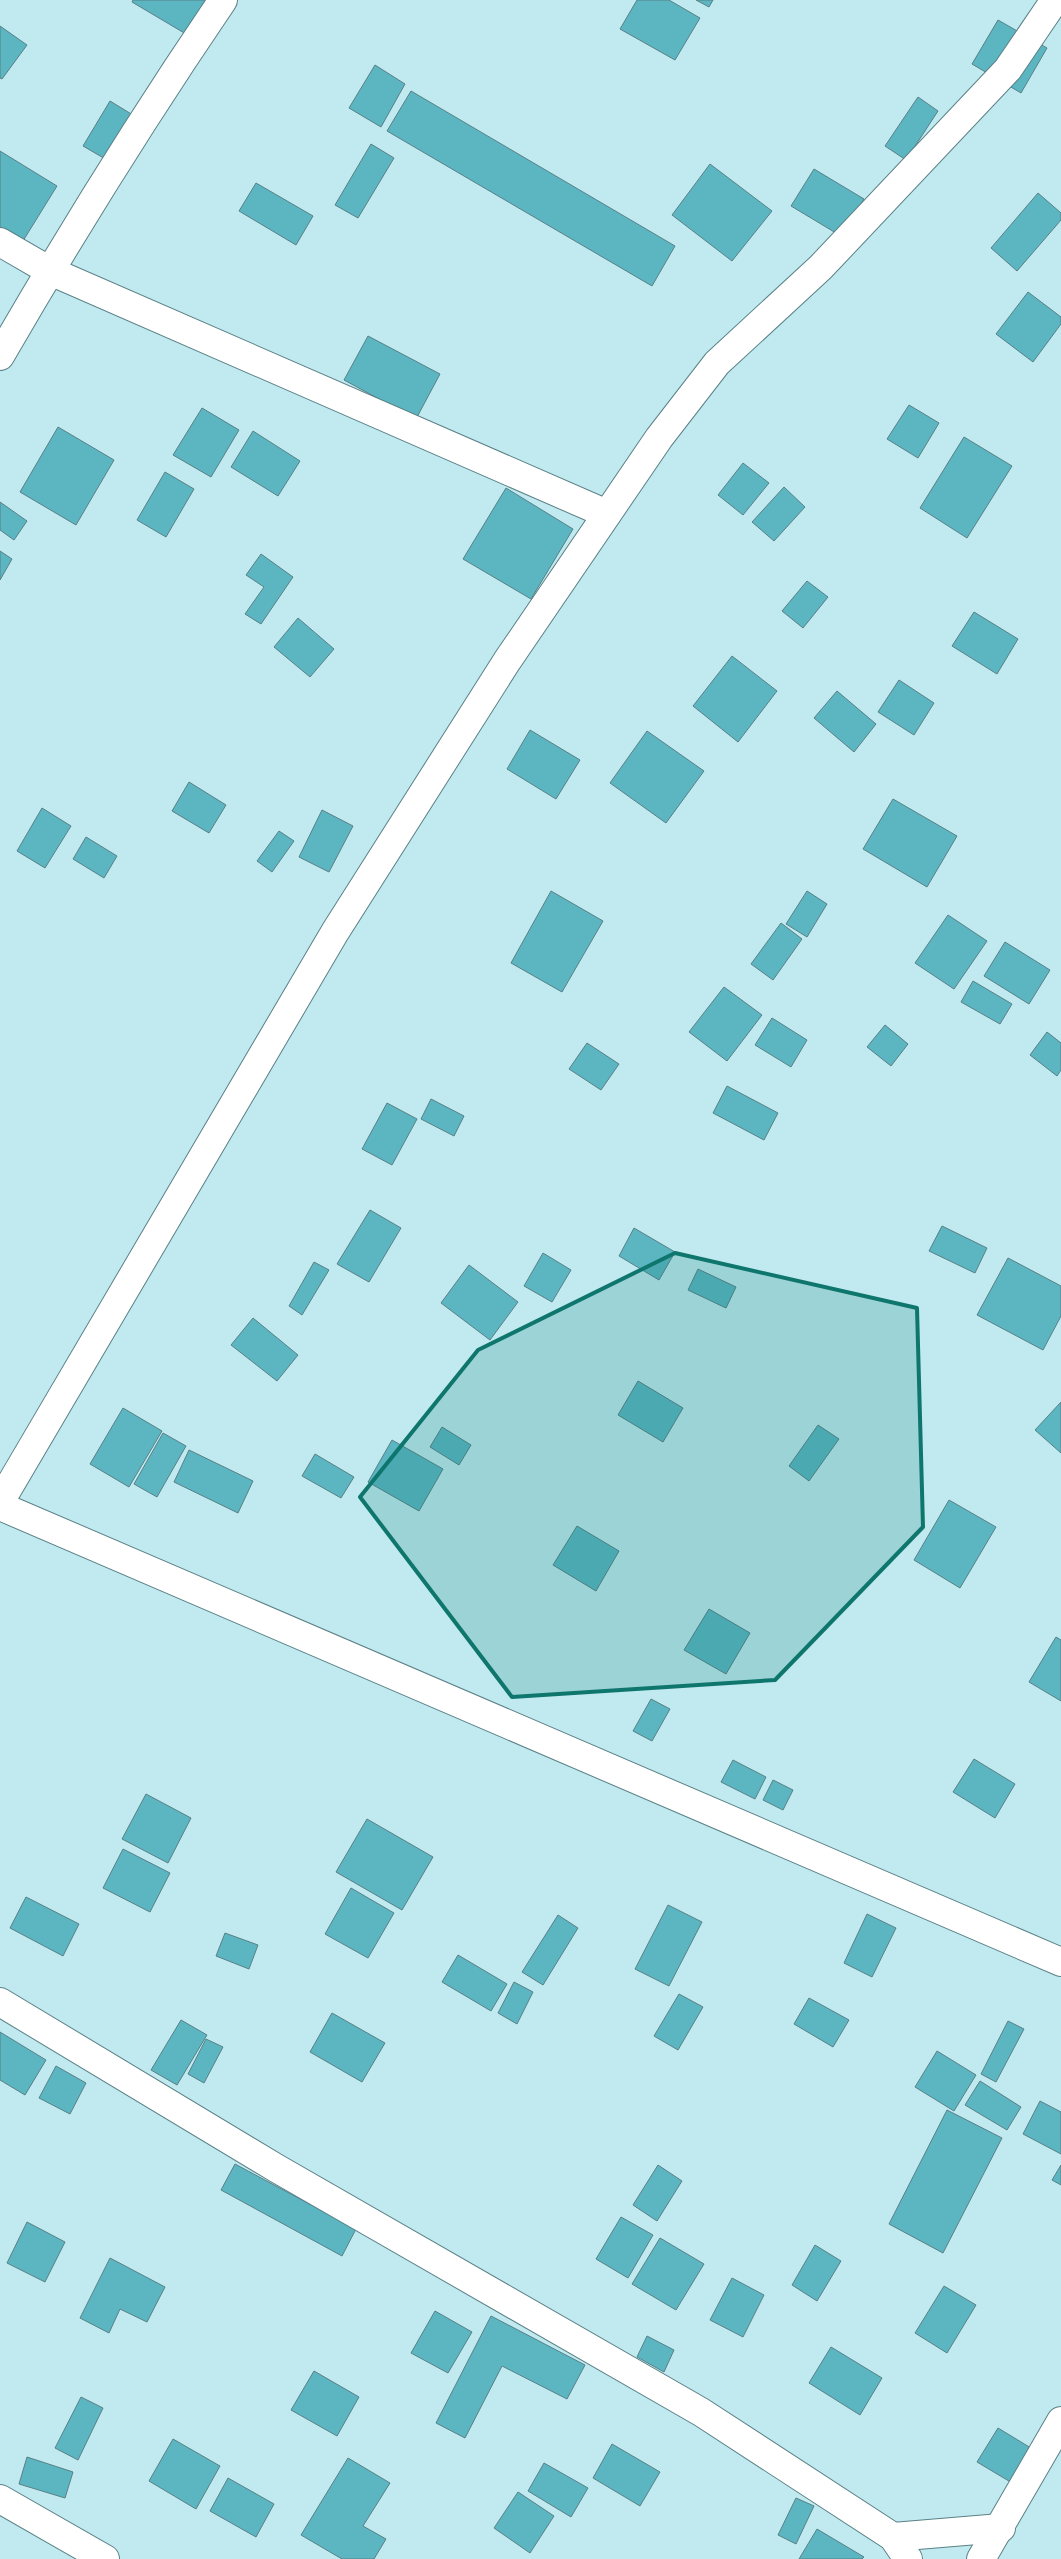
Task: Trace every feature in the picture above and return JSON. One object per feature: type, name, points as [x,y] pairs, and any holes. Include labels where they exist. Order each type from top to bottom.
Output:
[{"type":"street","points":[[0,356],[50,271],[169,80],[223,0]]},
{"type":"street","points":[[0,1502],[335,932],[506,660],[659,438],[717,363],[821,267],[1008,69],[1055,0]]},
{"type":"street","points":[[0,242],[50,271],[607,514]]},
{"type":"street","points":[[0,1506],[1061,1962]]},
{"type":"street","points":[[0,2002],[276,2168],[701,2412],[901,2548],[1001,2528]]},
{"type":"street","points":[[981,2559],[1001,2528],[1061,2421]]},
{"type":"street","points":[[0,2499],[105,2559]]},
{"type":"highlighted area","points":[[675,1253],[917,1308],[923,1527],[775,1680],[512,1697],[360,1497],[478,1350]]},
{"type":"building","points":[[133,0],[213,0],[191,37],[132,2]]},
{"type":"building","points":[[637,0],[669,0],[700,18],[675,60],[620,29]]},
{"type":"building","points":[[696,0],[713,0],[709,7]]},
{"type":"building","points":[[998,20],[1047,48],[1021,93],[972,64]]},
{"type":"building","points":[[0,26],[27,45],[2,79],[0,78]]},
{"type":"building","points":[[375,65],[405,84],[381,127],[349,108]]},
{"type":"building","points":[[411,91],[675,246],[652,286],[387,131]]},
{"type":"building","points":[[918,97],[938,111],[906,160],[885,146]]},
{"type":"building","points":[[110,101],[146,123],[119,167],[83,146]]},
{"type":"building","points":[[371,144],[394,158],[358,218],[335,205]]},
{"type":"building","points":[[0,151],[57,186],[18,249],[0,238]]},
{"type":"building","points":[[710,164],[772,211],[732,261],[672,215]]},
{"type":"building","points":[[814,169],[864,199],[841,236],[791,206]]},
{"type":"building","points":[[256,183],[313,216],[296,245],[239,211]]},
{"type":"building","points":[[1038,193],[1061,213],[1061,220],[1017,271],[991,248]]},
{"type":"building","points":[[1028,292],[1061,317],[1061,324],[1033,362],[996,334]]},
{"type":"building","points":[[368,336],[440,374],[416,419],[344,380]]},
{"type":"building","points":[[909,405],[939,423],[918,458],[887,439]]},
{"type":"building","points":[[202,408],[239,430],[211,477],[173,455]]},
{"type":"building","points":[[58,427],[114,460],[76,525],[20,492]]},
{"type":"building","points":[[253,431],[300,461],[278,496],[231,467]]},
{"type":"building","points":[[964,437],[1012,466],[967,538],[920,508]]},
{"type":"building","points":[[743,463],[769,483],[743,515],[718,495]]},
{"type":"building","points":[[165,472],[194,489],[166,537],[137,520]]},
{"type":"building","points":[[784,487],[805,507],[774,541],[752,522]]},
{"type":"building","points":[[506,488],[573,529],[531,599],[463,559]]},
{"type":"building","points":[[0,502],[27,521],[14,540],[0,530]]},
{"type":"building","points":[[0,551],[12,559],[0,580]]},
{"type":"building","points":[[261,554],[293,577],[261,624],[245,614],[264,587],[246,575]]},
{"type":"building","points":[[807,581],[828,597],[803,628],[782,611]]},
{"type":"building","points":[[974,612],[1018,639],[997,674],[952,646]]},
{"type":"building","points":[[298,618],[334,649],[310,677],[274,647]]},
{"type":"building","points":[[732,656],[777,691],[738,742],[693,706]]},
{"type":"building","points":[[899,680],[934,703],[914,735],[878,712]]},
{"type":"building","points":[[837,691],[876,724],[854,752],[814,718]]},
{"type":"building","points":[[530,730],[580,760],[556,799],[507,769]]},
{"type":"building","points":[[647,731],[704,771],[666,823],[610,783]]},
{"type":"building","points":[[189,782],[226,805],[209,833],[172,811]]},
{"type":"building","points":[[893,799],[957,836],[927,887],[863,849]]},
{"type":"building","points":[[42,808],[71,826],[45,868],[17,851]]},
{"type":"building","points":[[322,810],[353,826],[329,872],[299,857]]},
{"type":"building","points":[[279,831],[294,841],[272,872],[257,861]]},
{"type":"building","points":[[86,837],[117,856],[104,878],[73,859]]},
{"type":"building","points":[[551,891],[603,921],[562,992],[511,963]]},
{"type":"building","points":[[807,891],[827,904],[807,937],[786,924]]},
{"type":"building","points":[[948,915],[987,941],[954,989],[915,963]]},
{"type":"building","points":[[781,923],[802,939],[773,980],[751,964]]},
{"type":"building","points":[[1005,942],[1050,970],[1029,1004],[984,976]]},
{"type":"building","points":[[973,981],[1012,1004],[1000,1024],[961,1002]]},
{"type":"building","points":[[724,987],[762,1015],[727,1061],[689,1032]]},
{"type":"building","points":[[772,1018],[807,1040],[791,1067],[755,1045]]},
{"type":"building","points":[[885,1025],[908,1044],[891,1066],[867,1047]]},
{"type":"building","points":[[1047,1032],[1061,1043],[1061,1070],[1057,1076],[1030,1055]]},
{"type":"building","points":[[587,1043],[619,1064],[601,1090],[569,1069]]},
{"type":"building","points":[[727,1086],[778,1113],[764,1140],[713,1113]]},
{"type":"building","points":[[431,1099],[464,1116],[454,1136],[421,1119]]},
{"type":"building","points":[[387,1103],[417,1119],[392,1165],[362,1149]]},
{"type":"building","points":[[370,1210],[401,1228],[369,1282],[337,1264]]},
{"type":"building","points":[[942,1226],[987,1248],[975,1273],[929,1251]]},
{"type":"building","points":[[634,1228],[675,1252],[659,1280],[619,1256]]},
{"type":"building","points":[[543,1253],[571,1270],[552,1302],[524,1286]]},
{"type":"building","points":[[1008,1258],[1061,1286],[1061,1316],[1043,1350],[977,1315]]},
{"type":"building","points":[[314,1262],[329,1270],[302,1315],[289,1306]]},
{"type":"building","points":[[469,1265],[518,1302],[490,1340],[441,1303]]},
{"type":"building","points":[[698,1269],[736,1287],[726,1308],[688,1290]]},
{"type":"building","points":[[253,1318],[298,1355],[277,1381],[231,1345]]},
{"type":"building","points":[[638,1381],[683,1408],[663,1442],[618,1415]]},
{"type":"building","points":[[1061,1402],[1061,1453],[1035,1430]]},
{"type":"building","points":[[123,1408],[162,1431],[129,1487],[90,1464]]},
{"type":"building","points":[[818,1425],[839,1439],[809,1481],[789,1466]]},
{"type":"building","points":[[442,1427],[471,1445],[459,1465],[430,1447]]},
{"type":"building","points":[[163,1433],[186,1446],[157,1497],[134,1484]]},
{"type":"building","points":[[392,1440],[443,1469],[419,1511],[368,1482]]},
{"type":"building","points":[[189,1450],[253,1481],[238,1513],[174,1482]]},
{"type":"building","points":[[315,1454],[354,1477],[341,1498],[302,1476]]},
{"type":"building","points":[[949,1500],[996,1527],[960,1588],[914,1560]]},
{"type":"building","points":[[577,1526],[619,1551],[596,1591],[553,1565]]},
{"type":"building","points":[[709,1609],[750,1633],[726,1674],[684,1650]]},
{"type":"building","points":[[1056,1637],[1061,1640],[1061,1701],[1029,1682]]},
{"type":"building","points":[[651,1699],[670,1709],[652,1741],[633,1731]]},
{"type":"building","points":[[974,1759],[1015,1784],[995,1818],[953,1792]]},
{"type":"building","points":[[733,1760],[766,1777],[755,1799],[721,1782]]},
{"type":"building","points":[[773,1780],[793,1790],[783,1810],[763,1800]]},
{"type":"building","points":[[146,1794],[191,1818],[168,1863],[122,1839]]},
{"type":"building","points":[[367,1819],[433,1857],[402,1910],[336,1872]]},
{"type":"building","points":[[123,1849],[170,1873],[150,1912],[103,1888]]},
{"type":"building","points":[[351,1888],[394,1913],[368,1958],[325,1934]]},
{"type":"building","points":[[26,1897],[79,1924],[63,1956],[10,1928]]},
{"type":"building","points":[[668,1905],[702,1922],[669,1986],[635,1969]]},
{"type":"building","points":[[867,1914],[896,1928],[872,1977],[844,1963]]},
{"type":"building","points":[[558,1915],[578,1928],[543,1985],[522,1972]]},
{"type":"building","points":[[225,1933],[258,1945],[249,1969],[216,1956]]},
{"type":"building","points":[[458,1955],[507,1984],[491,2011],[442,1982]]},
{"type":"building","points":[[514,1982],[533,1992],[517,2024],[498,2013]]},
{"type":"building","points":[[679,1994],[703,2007],[678,2050],[654,2036]]},
{"type":"building","points":[[809,1998],[849,2020],[833,2047],[794,2024]]},
{"type":"building","points":[[332,2013],[385,2043],[362,2082],[310,2052]]},
{"type":"building","points":[[181,2020],[207,2035],[177,2085],[151,2070]]},
{"type":"building","points":[[1008,2021],[1024,2029],[996,2082],[981,2074]]},
{"type":"building","points":[[0,2032],[46,2060],[25,2095],[0,2080]]},
{"type":"building","points":[[206,2039],[223,2047],[204,2083],[188,2074]]},
{"type":"building","points":[[937,2051],[976,2075],[954,2111],[915,2087]]},
{"type":"building","points":[[56,2066],[86,2083],[70,2114],[39,2098]]},
{"type":"building","points":[[980,2081],[1021,2107],[1007,2130],[965,2105]]},
{"type":"building","points":[[1040,2101],[1061,2112],[1061,2154],[1023,2134]]},
{"type":"building","points":[[947,2110],[1002,2138],[943,2253],[889,2224]]},
{"type":"building","points":[[235,2164],[356,2229],[342,2256],[221,2190]]},
{"type":"building","points":[[658,2165],[682,2181],[657,2221],[633,2205]]},
{"type":"building","points":[[1061,2165],[1061,2185],[1052,2180]]},
{"type":"building","points":[[621,2217],[653,2235],[628,2278],[596,2259]]},
{"type":"building","points":[[27,2222],[65,2242],[45,2282],[7,2263]]},
{"type":"building","points":[[660,2238],[704,2264],[676,2310],[632,2284]]},
{"type":"building","points":[[815,2245],[841,2261],[817,2301],[792,2285]]},
{"type":"building","points":[[110,2258],[165,2287],[147,2322],[120,2309],[109,2333],[80,2318]]},
{"type":"building","points":[[732,2278],[764,2295],[743,2337],[710,2320]]},
{"type":"building","points":[[944,2286],[976,2305],[947,2353],[915,2333]]},
{"type":"building","points":[[435,2311],[472,2332],[448,2373],[411,2353]]},
{"type":"building","points":[[491,2316],[585,2365],[567,2399],[502,2366],[465,2438],[436,2423]]},
{"type":"building","points":[[647,2336],[674,2350],[664,2372],[637,2357]]},
{"type":"building","points":[[831,2347],[882,2378],[860,2415],[809,2383]]},
{"type":"building","points":[[314,2371],[359,2397],[337,2436],[291,2410]]},
{"type":"building","points":[[81,2397],[103,2408],[78,2460],[55,2448]]},
{"type":"building","points":[[998,2428],[1049,2459],[1029,2493],[977,2462]]},
{"type":"building","points":[[173,2439],[220,2466],[196,2509],[149,2481]]},
{"type":"building","points":[[612,2444],[660,2472],[640,2506],[593,2478]]},
{"type":"building","points":[[27,2457],[73,2472],[65,2498],[19,2484]]},
{"type":"building","points":[[348,2458],[390,2483],[363,2526],[386,2539],[374,2559],[342,2559],[301,2535]]},
{"type":"building","points":[[544,2463],[588,2488],[571,2517],[528,2491]]},
{"type":"building","points":[[228,2478],[274,2504],[256,2537],[210,2511]]},
{"type":"building","points":[[518,2492],[554,2516],[530,2553],[494,2528]]},
{"type":"building","points":[[796,2498],[814,2506],[796,2544],[778,2535]]},
{"type":"building","points":[[817,2529],[864,2557],[862,2559],[799,2559]]}]
